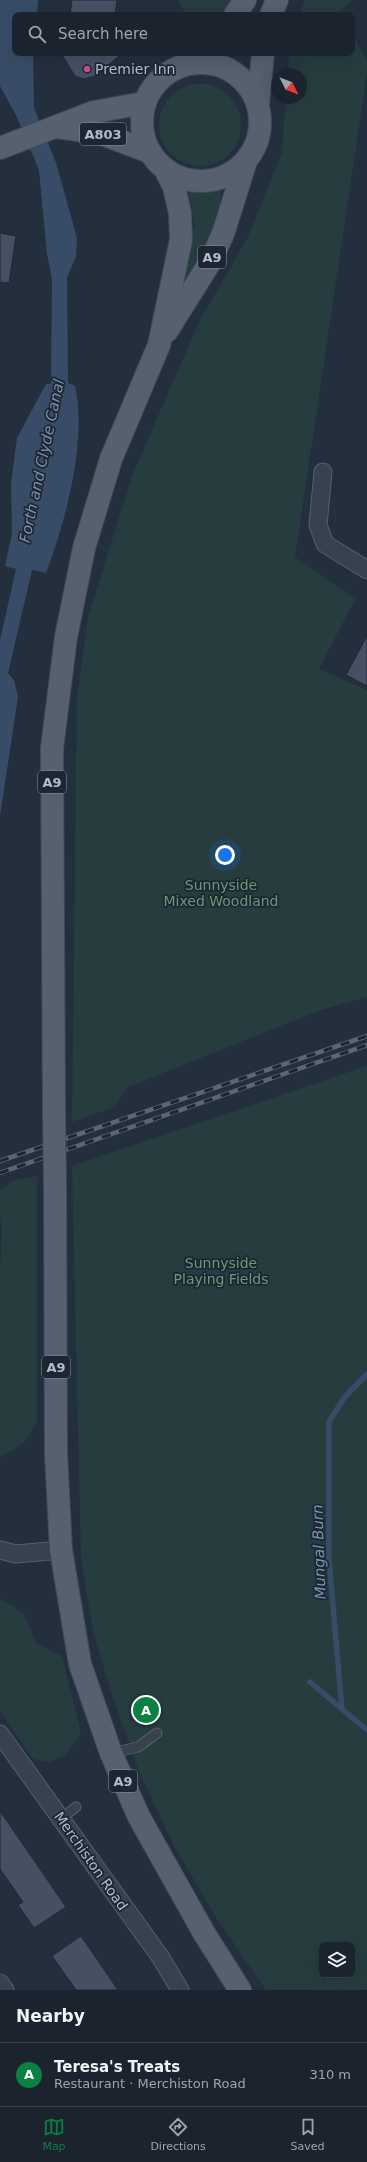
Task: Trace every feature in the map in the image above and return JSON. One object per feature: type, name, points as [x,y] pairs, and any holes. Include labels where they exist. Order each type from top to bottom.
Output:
[{"type":"main road","points":[[237,12],[245,0]]},
{"type":"main road","points":[[272,12],[277,0]]},
{"type":"main road","points":[[258,105],[250,88],[236,74],[205,58],[192,62],[163,75],[150,89],[144,103],[141,125],[144,142],[157,163],[173,175],[192,181],[214,180],[230,173],[246,160],[256,144],[260,124],[258,105],[264,56]]},
{"type":"main road","name":"A803","points":[[10,144],[53,126],[94,112],[144,103]]},
{"type":"main road","name":"A803","points":[[53,126],[99,133],[150,152]]},
{"type":"main road","name":"A9","points":[[240,1990],[204,1933],[139,1817],[111,1753],[80,1664],[61,1550],[56,1454],[52,748],[66,638],[84,548],[111,459],[159,345],[209,264],[220,240],[246,160]]},
{"type":"main road","name":"A9","points":[[159,345],[181,240],[179,207],[174,187],[166,169]]},
{"type":"street","points":[[323,472],[318,525],[325,544],[367,570]]},
{"type":"street","points":[[0,1550],[16,1554],[61,1550]]},
{"type":"street","name":"Merchiston Road","points":[[0,1734],[161,1958],[180,1990]]},
{"type":"street","points":[[0,1982],[5,1990]]},
{"type":"lane","points":[[111,1753],[138,1747],[157,1733]]},
{"type":"lane","points":[[62,1819],[76,1807]]},
{"type":"green space","points":[[178,0],[234,0],[224,12],[184,12]]},
{"type":"green space","points":[[305,0],[352,0],[340,12],[301,12]]},
{"type":"green space","name":"Sunnyside Mixed Woodland","points":[[355,39],[367,61],[367,73],[295,557],[355,599],[319,669],[367,690],[367,997],[318,1011],[128,1087],[114,1107],[72,1122],[77,697],[88,618],[132,476],[200,320],[247,239],[282,152],[286,104],[307,104],[307,68],[288,68],[289,56],[355,56]]},
{"type":"green space","points":[[200,84],[216,87],[229,96],[238,109],[241,125],[238,141],[229,154],[216,163],[200,166],[184,163],[171,154],[162,141],[159,125],[162,109],[171,96],[184,87]]},
{"type":"green space","points":[[221,188],[220,213],[189,284],[183,283],[195,225],[188,192]]},
{"type":"green space","name":"Sunnyside Playing Fields","points":[[367,1066],[367,1990],[266,1990],[219,1922],[175,1848],[139,1771],[110,1689],[94,1635],[81,1558],[72,1166]]},
{"type":"green space","points":[[37,1176],[37,1422],[24,1443],[0,1457],[0,1274],[2,1228],[0,1215],[0,1190],[15,1180]]},
{"type":"green space","points":[[0,1598],[24,1614],[36,1643],[62,1656],[81,1733],[65,1755],[50,1762],[33,1759],[0,1711]]},
{"type":"water","name":"Forth and Clyde Canal","points":[[0,0],[38,0],[37,12],[12,12],[12,56],[33,56],[34,108],[56,163],[77,238],[76,257],[67,277],[68,383],[75,386],[78,408],[78,431],[72,481],[61,529],[46,573],[32,570],[8,673],[14,680],[18,697],[0,816],[0,640],[16,569],[5,566],[12,533],[11,484],[17,438],[46,384],[51,384],[52,279],[47,254],[39,170],[16,115],[0,86]]},
{"type":"building","points":[[72,0],[117,0],[115,12],[70,12]]},
{"type":"building","name":"Premier Inn","points":[[63,56],[119,56],[94,76],[84,79],[75,76]]},
{"type":"building","points":[[0,233],[16,236],[9,283],[0,282]]},
{"type":"building","points":[[367,636],[367,686],[346,675]]},
{"type":"building","points":[[0,1811],[66,1907],[34,1928],[18,1905],[23,1902],[0,1869]]},
{"type":"building","points":[[81,1936],[118,1990],[76,1990],[52,1956]]},
{"type":"waterway","name":"Mungal Burn","points":[[367,1374],[344,1398],[329,1422],[329,1560],[342,1709],[367,1730]]},
{"type":"waterway","points":[[310,1682],[342,1709]]},
{"type":"railway","points":[[0,1161],[367,1036]]},
{"type":"railway","points":[[0,1173],[367,1045]]},
{"type":"place","name":"Premier Inn","points":[[87,69]]},
{"type":"place","name":"Teresa's Treats","points":[[146,1710]]}]
